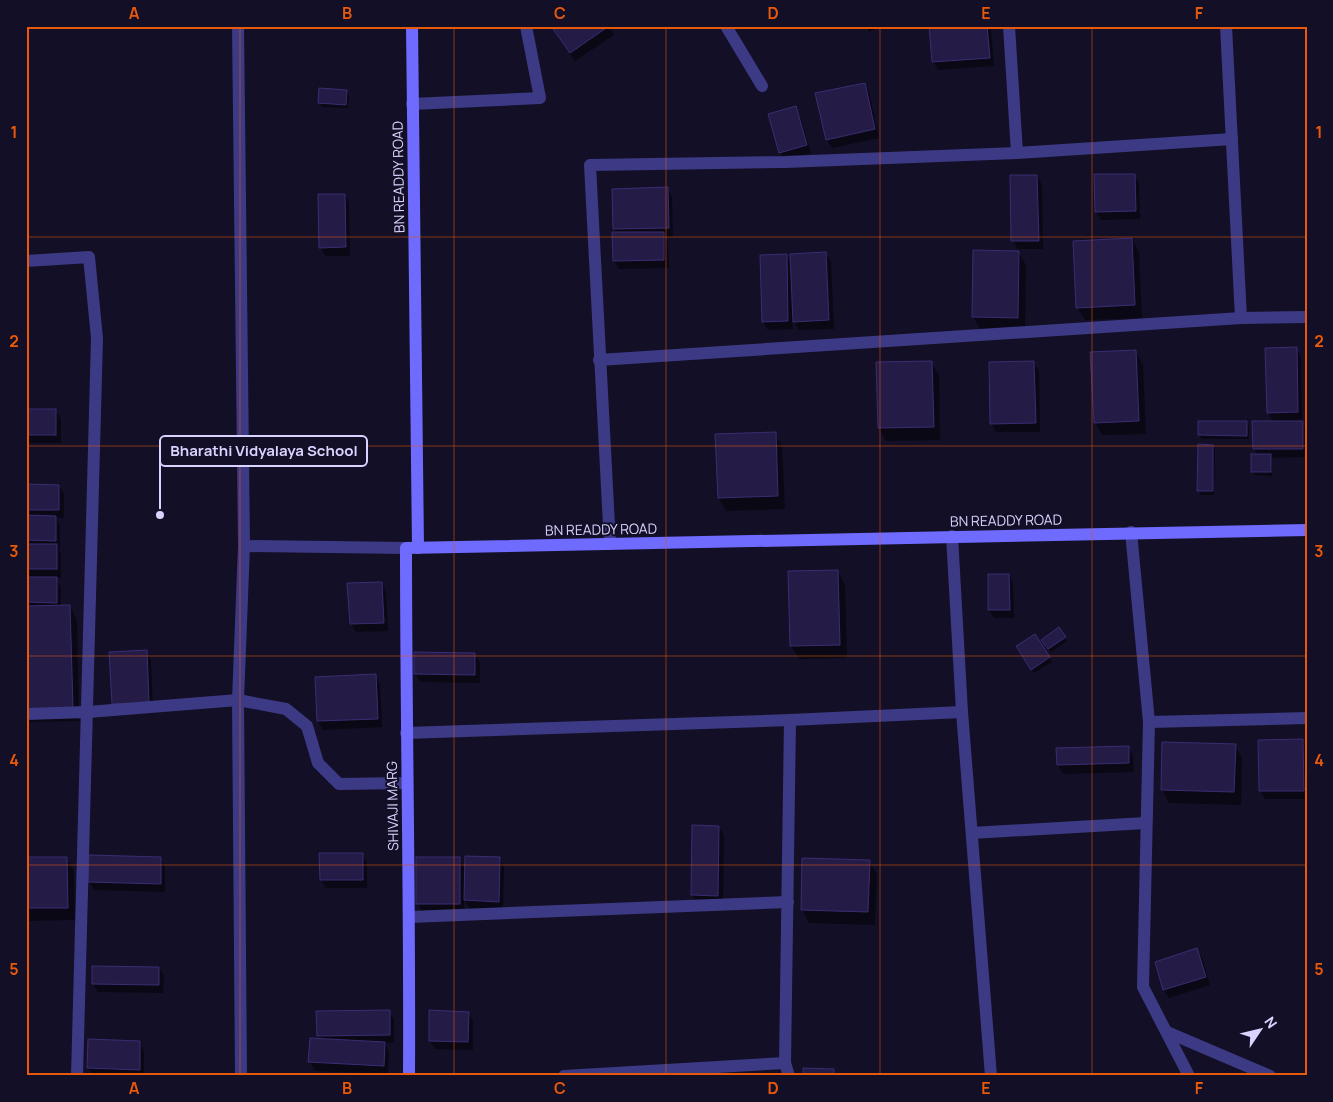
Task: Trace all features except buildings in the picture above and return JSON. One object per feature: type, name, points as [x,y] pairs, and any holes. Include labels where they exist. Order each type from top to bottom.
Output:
[{"type":"street","points":[[238,26],[244,546],[238,700],[241,1076]]},
{"type":"street","name":"BN READDY ROAD","points":[[412,26],[412,548],[1131,532],[1307,530]]},
{"type":"street","points":[[412,104],[540,98],[526,26]]},
{"type":"street","points":[[726,26],[762,86]]},
{"type":"street","points":[[1009,26],[1017,153]]},
{"type":"street","points":[[1226,26],[1241,318]]},
{"type":"street","points":[[610,544],[590,165],[785,162],[1017,153],[1232,140]]},
{"type":"street","points":[[26,261],[89,257],[97,338],[78,1076]]},
{"type":"street","points":[[599,360],[1241,318],[1307,317]]},
{"type":"street","points":[[1131,532],[1149,722],[1143,987],[1189,1076]]},
{"type":"street","points":[[952,536],[962,712],[991,1076]]},
{"type":"street","points":[[244,546],[412,548]]},
{"type":"street","name":"SHIVAJI MARG","points":[[409,1076],[410,917],[406,732],[412,548]]},
{"type":"street","points":[[26,714],[88,712],[238,700],[286,709],[307,726],[318,763],[339,784],[407,783]]},
{"type":"street","points":[[406,732],[790,720],[962,712]]},
{"type":"street","points":[[1149,722],[1307,718]]},
{"type":"street","points":[[789,1076],[785,1063],[790,720]]},
{"type":"street","points":[[972,832],[1146,823]]},
{"type":"street","points":[[410,917],[788,902]]},
{"type":"street","points":[[1166,1032],[1270,1076]]},
{"type":"street","points":[[564,1076],[785,1063]]},
{"type":"place","name":"Bharathi Vidyalaya School","points":[[160,515]]}]
